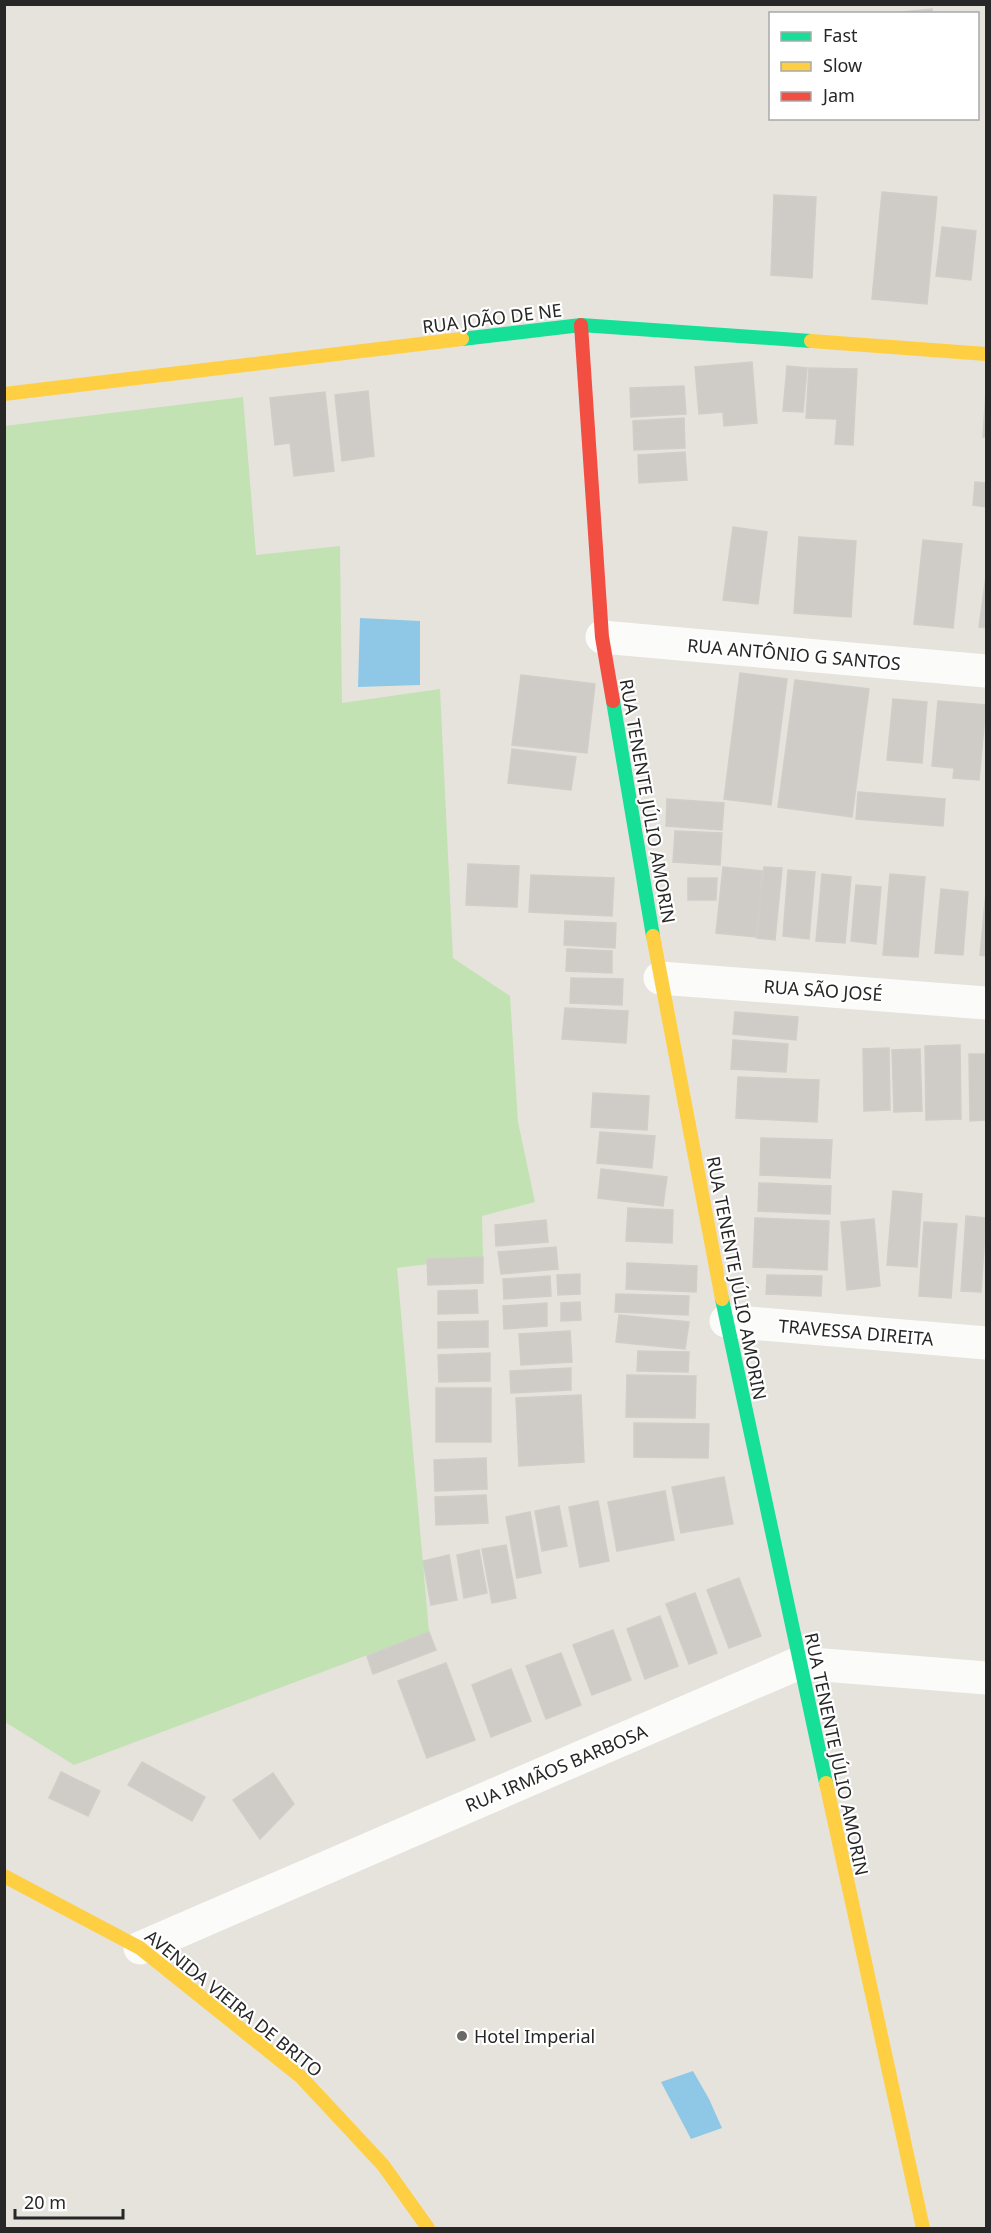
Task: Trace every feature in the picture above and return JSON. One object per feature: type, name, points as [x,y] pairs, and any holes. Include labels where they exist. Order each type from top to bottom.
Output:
[{"type":"street","name":"RUA JOÃO DE NE","points":[[4,394],[581,325],[987,354]]},
{"type":"street","name":"RUA TENENTE JÚLIO AMORIN","points":[[581,325],[602,637],[660,978],[726,1322],[922,2229]]},
{"type":"street","name":"RUA ANTÔNIO G SANTOS","points":[[602,637],[987,671]]},
{"type":"street","name":"RUA SÃO JOSÉ","points":[[660,978],[987,1003]]},
{"type":"street","name":"TRAVESSA DIREITA","points":[[726,1322],[987,1343]]},
{"type":"street","name":"RUA IRMÃOS BARBOSA","points":[[140,1948],[799,1663],[987,1678]]},
{"type":"street","name":"AVENIDA VIEIRA DE BRITO","points":[[4,1876],[140,1948],[301,2077],[383,2165],[428,2229]]},
{"type":"green space","points":[[243,397],[256,555],[340,546],[342,703],[440,689],[453,958],[510,996],[518,1122],[535,1202],[482,1216],[483,1257],[397,1268],[429,1632],[74,1765],[5,1722],[4,426]]},
{"type":"water","points":[[360,618],[420,621],[420,685],[358,687]]},
{"type":"water","points":[[693,2071],[722,2128],[691,2139],[661,2082]]},
{"type":"building","points":[[932,9],[933,12],[902,12]]},
{"type":"building","points":[[882,192],[937,197],[927,304],[872,299]]},
{"type":"building","points":[[774,195],[816,197],[812,278],[771,275]]},
{"type":"building","points":[[942,227],[976,231],[971,280],[936,276]]},
{"type":"building","points":[[752,362],[757,423],[724,426],[723,412],[699,414],[695,367]]},
{"type":"building","points":[[787,366],[807,368],[803,412],[783,411]]},
{"type":"building","points":[[809,368],[857,369],[853,445],[835,444],[837,419],[806,418]]},
{"type":"building","points":[[684,386],[686,414],[631,417],[630,388]]},
{"type":"building","points":[[368,391],[374,456],[342,461],[335,395]]},
{"type":"building","points":[[986,391],[986,437],[983,437]]},
{"type":"building","points":[[325,392],[334,471],[294,476],[290,443],[275,445],[270,398]]},
{"type":"building","points":[[684,418],[685,448],[634,450],[633,421]]},
{"type":"building","points":[[685,452],[687,480],[639,483],[638,455]]},
{"type":"building","points":[[975,482],[986,483],[986,507],[973,505]]},
{"type":"building","points":[[733,527],[767,532],[758,604],[723,600]]},
{"type":"building","points":[[799,537],[856,541],[851,617],[794,613]]},
{"type":"building","points":[[923,540],[962,544],[953,628],[914,624]]},
{"type":"building","points":[[986,576],[986,628],[979,627]]},
{"type":"building","points":[[740,673],[787,679],[771,805],[724,799]]},
{"type":"building","points":[[521,675],[595,684],[587,753],[512,745]]},
{"type":"building","points":[[795,680],[869,689],[852,817],[778,807]]},
{"type":"building","points":[[893,699],[927,702],[922,763],[887,760]]},
{"type":"building","points":[[938,701],[986,705],[979,780],[953,778],[954,768],[932,766]]},
{"type":"building","points":[[512,749],[576,757],[571,790],[508,783]]},
{"type":"building","points":[[858,792],[945,799],[943,826],[856,819]]},
{"type":"building","points":[[667,799],[724,803],[722,830],[666,826]]},
{"type":"building","points":[[675,831],[722,833],[720,865],[673,862]]},
{"type":"building","points":[[468,864],[519,866],[517,907],[466,905]]},
{"type":"building","points":[[723,867],[762,871],[756,937],[716,933]]},
{"type":"building","points":[[764,867],[782,868],[775,940],[757,938]]},
{"type":"building","points":[[788,870],[815,872],[809,939],[783,936]]},
{"type":"building","points":[[822,874],[851,877],[845,943],[816,941]]},
{"type":"building","points":[[890,874],[925,877],[918,957],[883,955]]},
{"type":"building","points":[[531,875],[614,878],[612,916],[529,912]]},
{"type":"building","points":[[688,878],[717,878],[716,900],[688,900]]},
{"type":"building","points":[[856,885],[881,887],[876,944],[851,941]]},
{"type":"building","points":[[941,889],[968,892],[963,955],[935,953]]},
{"type":"building","points":[[986,891],[986,956],[980,955]]},
{"type":"building","points":[[565,921],[616,923],[615,948],[564,945]]},
{"type":"building","points":[[567,949],[612,951],[612,973],[566,971]]},
{"type":"building","points":[[571,978],[623,979],[622,1005],[570,1003]]},
{"type":"building","points":[[565,1008],[628,1011],[626,1043],[562,1039]]},
{"type":"building","points":[[735,1012],[798,1017],[796,1040],[733,1034]]},
{"type":"building","points":[[733,1040],[788,1044],[786,1072],[731,1069]]},
{"type":"building","points":[[960,1045],[961,1119],[926,1120],[925,1046]]},
{"type":"building","points":[[889,1048],[890,1110],[864,1111],[863,1049]]},
{"type":"building","points":[[920,1049],[922,1111],[894,1112],[892,1050]]},
{"type":"building","points":[[969,1054],[986,1054],[986,1120],[970,1121]]},
{"type":"building","points":[[738,1077],[819,1080],[817,1122],[736,1118]]},
{"type":"building","points":[[593,1093],[649,1096],[647,1130],[591,1127]]},
{"type":"building","points":[[600,1132],[655,1136],[652,1168],[597,1163]]},
{"type":"building","points":[[761,1138],[832,1140],[830,1178],[760,1175]]},
{"type":"building","points":[[601,1169],[667,1177],[663,1206],[598,1198]]},
{"type":"building","points":[[759,1183],[831,1186],[830,1214],[758,1211]]},
{"type":"building","points":[[893,1191],[922,1194],[917,1267],[887,1265]]},
{"type":"building","points":[[628,1208],[673,1210],[672,1243],[626,1241]]},
{"type":"building","points":[[966,1216],[986,1218],[981,1292],[961,1291]]},
{"type":"building","points":[[755,1218],[829,1221],[827,1270],[753,1267]]},
{"type":"building","points":[[874,1219],[880,1286],[847,1290],[841,1222]]},
{"type":"building","points":[[546,1220],[548,1242],[496,1246],[495,1225]]},
{"type":"building","points":[[924,1222],[957,1224],[951,1298],[919,1296]]},
{"type":"building","points":[[556,1247],[558,1269],[501,1274],[498,1252]]},
{"type":"building","points":[[483,1257],[483,1283],[428,1285],[427,1259]]},
{"type":"building","points":[[627,1263],[697,1266],[696,1292],[626,1289]]},
{"type":"building","points":[[580,1274],[580,1294],[558,1295],[557,1275]]},
{"type":"building","points":[[767,1275],[822,1276],[821,1296],[766,1294]]},
{"type":"building","points":[[550,1276],[551,1296],[504,1299],[503,1279]]},
{"type":"building","points":[[477,1290],[478,1313],[438,1314],[438,1291]]},
{"type":"building","points":[[616,1294],[689,1296],[688,1315],[615,1312]]},
{"type":"building","points":[[580,1302],[581,1320],[561,1321],[561,1303]]},
{"type":"building","points":[[547,1303],[547,1326],[504,1329],[503,1306]]},
{"type":"building","points":[[619,1315],[689,1322],[685,1349],[616,1342]]},
{"type":"building","points":[[488,1321],[488,1347],[438,1348],[438,1322]]},
{"type":"building","points":[[570,1331],[572,1362],[521,1365],[519,1334]]},
{"type":"building","points":[[638,1351],[689,1352],[688,1372],[637,1371]]},
{"type":"building","points":[[490,1353],[490,1381],[439,1382],[438,1355]]},
{"type":"building","points":[[571,1368],[571,1390],[511,1393],[510,1371]]},
{"type":"building","points":[[627,1375],[696,1376],[695,1418],[626,1417]]},
{"type":"building","points":[[436,1388],[491,1388],[491,1442],[436,1442]]},
{"type":"building","points":[[581,1395],[584,1462],[519,1466],[516,1398]]},
{"type":"building","points":[[634,1423],[709,1424],[708,1458],[634,1457]]},
{"type":"building","points":[[486,1458],[487,1489],[435,1491],[434,1460]]},
{"type":"building","points":[[724,1477],[733,1524],[681,1533],[672,1487]]},
{"type":"building","points":[[665,1491],[674,1540],[617,1551],[608,1502]]},
{"type":"building","points":[[486,1495],[488,1523],[436,1525],[435,1497]]},
{"type":"building","points":[[598,1501],[609,1561],[580,1567],[569,1507]]},
{"type":"building","points":[[559,1506],[567,1546],[542,1551],[535,1511]]},
{"type":"building","points":[[530,1512],[541,1573],[517,1578],[506,1517]]},
{"type":"building","points":[[506,1545],[516,1598],[492,1603],[482,1549]]},
{"type":"building","points":[[479,1550],[487,1593],[464,1598],[457,1555]]},
{"type":"building","points":[[449,1555],[457,1600],[431,1605],[423,1561]]},
{"type":"building","points":[[739,1578],[761,1636],[729,1648],[707,1590]]},
{"type":"building","points":[[695,1593],[717,1653],[689,1664],[666,1604]]},
{"type":"building","points":[[660,1616],[678,1666],[645,1679],[627,1629]]},
{"type":"building","points":[[613,1630],[631,1680],[592,1695],[573,1645]]},
{"type":"building","points":[[429,1632],[436,1650],[373,1674],[367,1656]]},
{"type":"building","points":[[561,1653],[581,1705],[546,1719],[526,1666]]},
{"type":"building","points":[[446,1663],[475,1740],[427,1758],[398,1681]]},
{"type":"building","points":[[511,1669],[531,1721],[491,1737],[472,1685]]},
{"type":"building","points":[[142,1762],[205,1797],[192,1821],[128,1785]]},
{"type":"building","points":[[61,1772],[100,1791],[88,1816],[49,1798]]},
{"type":"building","points":[[273,1773],[294,1804],[260,1839],[233,1800]]},
{"type":"traffic: fast","points":[[462,339],[581,325],[811,341]]},
{"type":"traffic: fast","points":[[613,701],[653,936]]},
{"type":"traffic: fast","points":[[722,1299],[826,1783]]},
{"type":"traffic: slow","points":[[4,394],[462,339]]},
{"type":"traffic: slow","points":[[811,341],[986,354]]},
{"type":"traffic: slow","points":[[653,936],[722,1299]]},
{"type":"traffic: slow","points":[[826,1783],[923,2228]]},
{"type":"traffic: slow","points":[[4,1876],[140,1948],[301,2077],[383,2165],[428,2228]]},
{"type":"traffic: jam","points":[[581,325],[602,637],[613,701]]},
{"type":"place","name":"Hotel Imperial","points":[[462,2036]]}]
